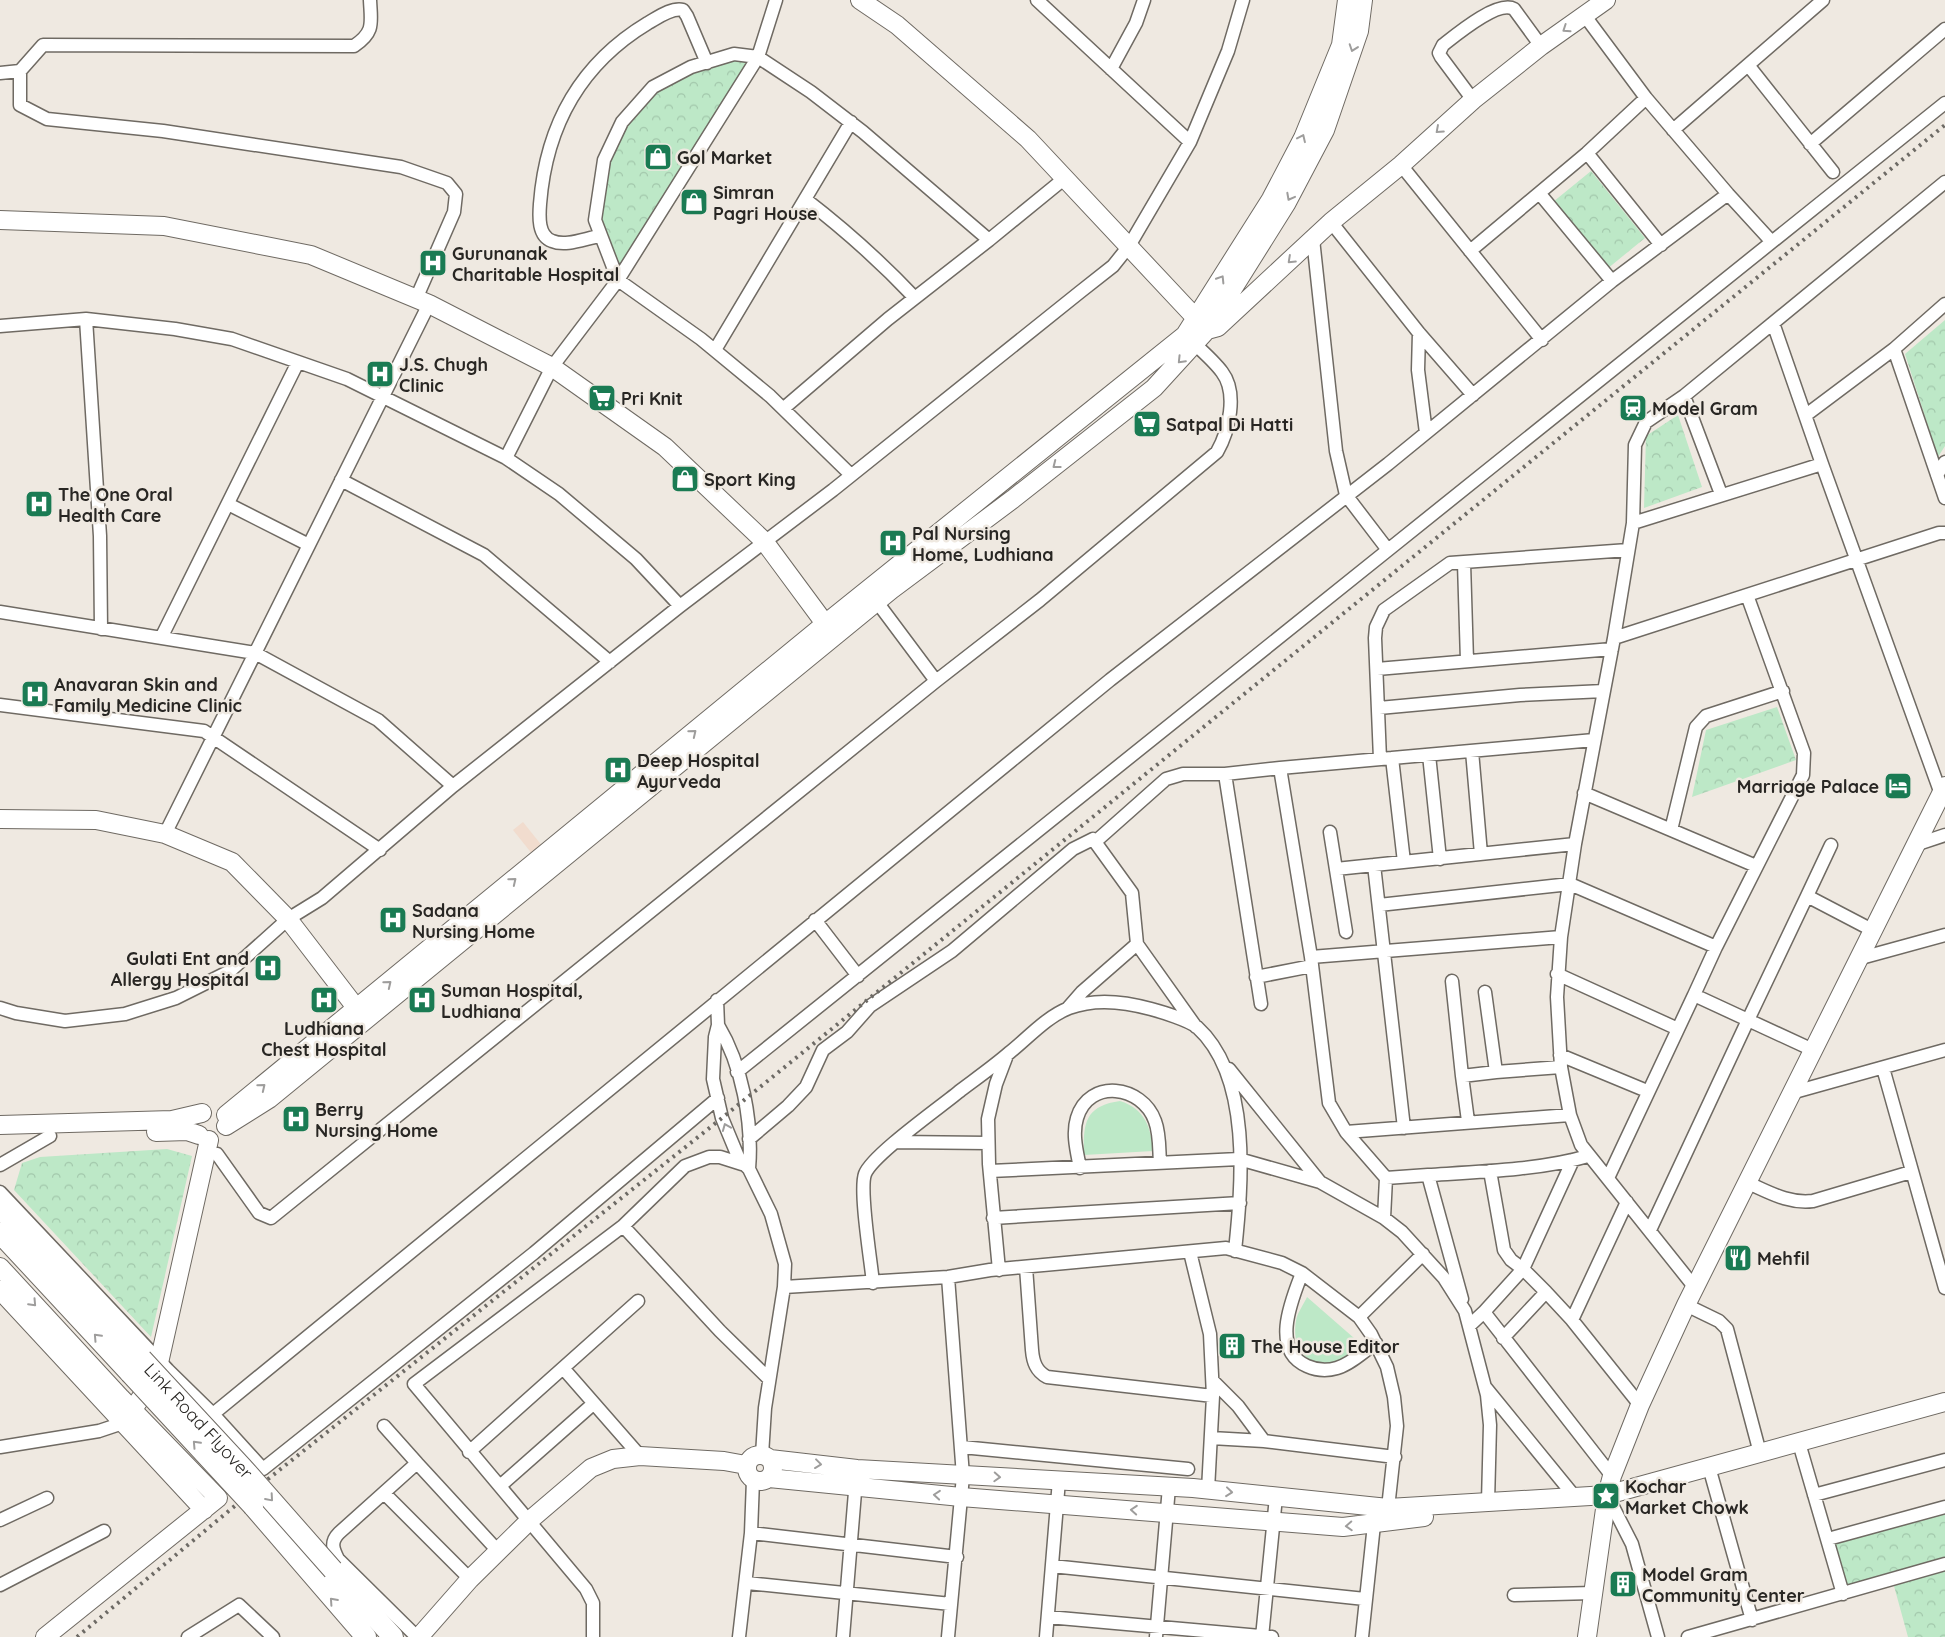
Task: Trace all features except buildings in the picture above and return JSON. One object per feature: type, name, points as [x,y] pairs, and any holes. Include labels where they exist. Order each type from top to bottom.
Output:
[{"type":"main road","name":"Link Road Flyover","points":[[0,1208],[243,1468],[393,1637]]},
{"type":"main road","name":"Link Road Flyover","points":[[0,1233],[247,1499],[366,1637]]},
{"type":"street","points":[[165,834],[383,396],[423,301],[454,212],[456,194],[447,183],[401,166],[323,153],[163,131],[47,119],[20,105],[20,71],[43,45],[354,46],[366,38],[371,29],[370,0]]},
{"type":"street","points":[[506,458],[552,366],[618,280],[758,57],[776,0]]},
{"type":"street","points":[[860,0],[897,25],[1021,133],[1129,246],[1201,326],[1218,326],[1331,222],[1401,165],[1473,100],[1541,46],[1606,0]]},
{"type":"street","points":[[1037,0],[1190,142]]},
{"type":"street","points":[[1111,70],[1136,24],[1144,0]]},
{"type":"street","points":[[0,1008],[16,1013],[65,1021],[125,1014],[176,998],[230,972],[288,919],[322,898],[453,786],[1113,266],[1129,246],[1190,142],[1228,51],[1243,0]]},
{"type":"street","points":[[1201,326],[1303,138],[1341,44],[1347,0]]},
{"type":"street","points":[[830,631],[877,602],[1154,388],[1201,326],[1286,204],[1325,130],[1359,31],[1363,0]]},
{"type":"street","points":[[1673,130],[1822,0]]},
{"type":"street","points":[[1473,100],[1440,57],[1439,53],[1443,45],[1493,8],[1504,4],[1514,9],[1541,46]]},
{"type":"street","points":[[600,236],[564,243],[553,242],[543,233],[540,227],[539,213],[546,161],[567,103],[588,73],[624,38],[659,17],[676,10],[683,10],[687,16],[707,62]]},
{"type":"street","points":[[1585,16],[1646,98],[1728,194],[1772,241]]},
{"type":"street","points":[[1810,144],[1945,29]]},
{"type":"street","points":[[850,474],[784,408],[715,350],[618,280],[595,220],[604,160],[622,122],[652,87],[691,68],[734,54],[758,57],[812,92],[850,122],[989,240]]},
{"type":"street","points":[[1748,65],[1833,172]]},
{"type":"street","points":[[0,73],[20,71]]},
{"type":"street","points":[[1470,251],[1540,194],[1646,98]]},
{"type":"street","points":[[738,1072],[1945,104]]},
{"type":"street","points":[[715,350],[850,122]]},
{"type":"street","points":[[1587,153],[1661,245]]},
{"type":"street","points":[[1401,165],[1542,340]]},
{"type":"street","points":[[784,408],[915,298],[1065,178]]},
{"type":"street","points":[[1696,1289],[1581,1145],[1570,1115],[1561,1061],[1557,974],[1561,938],[1575,844],[1613,643],[1633,523],[1633,456],[1640,433],[1646,422],[1684,396],[1945,182]]},
{"type":"street","points":[[1540,194],[1612,282]]},
{"type":"street","points":[[213,1414],[716,1000],[1110,680],[1426,433],[1612,282],[1728,194]]},
{"type":"street","points":[[805,199],[844,230],[915,298]]},
{"type":"street","points":[[0,220],[26,219],[173,228],[311,255],[423,301],[552,366],[664,447],[764,541],[830,631]]},
{"type":"street","points":[[1331,222],[1419,333],[1473,395]]},
{"type":"street","points":[[1314,239],[1336,451],[1346,495],[1388,550]]},
{"type":"street","points":[[1806,415],[1894,349],[1945,304]]},
{"type":"street","points":[[86,319],[100,536],[101,628]]},
{"type":"street","points":[[0,326],[86,319],[175,329],[232,339],[347,379],[506,458],[559,494],[630,554],[680,606]]},
{"type":"street","points":[[1586,1637],[1607,1495],[1612,1476],[1640,1405],[1746,1182],[1861,958],[1943,790],[1822,464],[1773,323]]},
{"type":"street","points":[[1419,333],[1418,370],[1426,433]]},
{"type":"street","points":[[0,1447],[99,1431],[128,1416],[161,1369],[215,1135],[830,631],[1190,340]]},
{"type":"street","points":[[3,1132],[172,1120],[202,1113],[197,1120],[196,1128],[215,1135],[258,1213],[271,1218],[936,681],[1040,600],[1217,452],[1226,436],[1228,426],[1229,392],[1223,374],[1190,340]]},
{"type":"street","points":[[1894,349],[1945,498]]},
{"type":"street","points":[[161,638],[216,523],[228,504],[298,362]]},
{"type":"street","points":[[1684,396],[1721,494]]},
{"type":"street","points":[[1937,475],[1945,462]]},
{"type":"street","points":[[1633,523],[1822,464]]},
{"type":"street","points":[[341,480],[484,555],[610,662]]},
{"type":"street","points":[[228,504],[309,545]]},
{"type":"street","points":[[1377,669],[1467,661],[1613,643],[1747,595],[1945,533]]},
{"type":"street","points":[[1404,862],[1379,708],[1375,638],[1379,618],[1384,610],[1450,564],[1628,550]]},
{"type":"street","points":[[1464,563],[1467,661]]},
{"type":"street","points":[[1608,1178],[1647,1091],[1716,948],[1803,775],[1804,753],[1747,595]]},
{"type":"street","points":[[877,602],[936,681]]},
{"type":"street","points":[[0,612],[255,653],[378,720],[453,786]]},
{"type":"street","points":[[1379,708],[1520,695],[1604,691]]},
{"type":"street","points":[[1671,830],[1696,727],[1700,720],[1706,716],[1783,691]]},
{"type":"street","points":[[0,705],[204,731],[380,850]]},
{"type":"street","points":[[1095,842],[1166,779],[1183,774],[1225,774],[1594,740]]},
{"type":"street","points":[[1472,751],[1482,854]]},
{"type":"street","points":[[1429,755],[1440,858]]},
{"type":"street","points":[[1280,768],[1312,962],[1329,1103],[1346,1132],[1386,1178],[1384,1218]]},
{"type":"street","points":[[1225,774],[1261,1004]]},
{"type":"street","points":[[1584,793],[1756,866]]},
{"type":"street","points":[[0,820],[96,820],[165,834],[232,862],[288,919],[362,1015]]},
{"type":"street","points":[[1330,832],[1346,932]]},
{"type":"street","points":[[1918,844],[1945,835]]},
{"type":"street","points":[[749,1139],[788,1106],[806,1087],[823,1050],[847,1032],[870,1006],[952,950],[1073,849],[1093,839],[1132,892],[1137,944],[1196,1027],[1320,1182]]},
{"type":"street","points":[[1336,869],[1575,844]]},
{"type":"street","points":[[1650,1230],[1831,845]]},
{"type":"street","points":[[1374,865],[1404,1128]]},
{"type":"street","points":[[1379,905],[1570,884],[1716,948]]},
{"type":"street","points":[[1807,896],[1874,931]]},
{"type":"street","points":[[815,920],[858,976]]},
{"type":"street","points":[[1861,958],[1945,935]]},
{"type":"street","points":[[1256,976],[1312,962],[1385,950],[1561,938]]},
{"type":"street","points":[[873,1283],[863,1183],[870,1165],[1045,1023],[1068,1008],[1082,992],[1137,944]]},
{"type":"street","points":[[1557,974],[1678,1029]]},
{"type":"street","points":[[1452,981],[1468,1121]]},
{"type":"street","points":[[1485,992],[1496,1072]]},
{"type":"street","points":[[1694,995],[1813,1050]]},
{"type":"street","points":[[716,1000],[718,1025],[713,1064],[722,1118],[770,1214],[783,1252],[784,1287],[769,1379],[766,1457],[773,1466],[756,1474]]},
{"type":"street","points":[[1068,1008],[1102,1002],[1127,1004],[1160,1011],[1196,1027]]},
{"type":"street","points":[[718,1025],[738,1072],[749,1139],[746,1166]]},
{"type":"street","points":[[1791,1093],[1945,1050]]},
{"type":"street","points":[[1216,1053],[1232,1088],[1237,1107],[1240,1203],[1235,1251]]},
{"type":"street","points":[[998,1270],[988,1143],[988,1119],[996,1084],[1007,1055]]},
{"type":"street","points":[[1462,1076],[1561,1061],[1647,1091]]},
{"type":"street","points":[[1883,1068],[1945,1288]]},
{"type":"street","points":[[1080,1168],[1075,1139],[1076,1118],[1084,1104],[1096,1095],[1111,1090],[1127,1092],[1136,1096],[1147,1107],[1155,1121],[1160,1163]]},
{"type":"street","points":[[45,1637],[218,1498],[224,1498],[263,1469],[534,1254],[718,1098]]},
{"type":"street","points":[[1346,1132],[1468,1121],[1570,1115]]},
{"type":"street","points":[[3,1132],[50,1136],[187,1131],[215,1135]]},
{"type":"street","points":[[0,1165],[50,1136]]},
{"type":"street","points":[[896,1142],[988,1143]]},
{"type":"street","points":[[1386,1178],[1490,1171],[1573,1160],[1588,1156]]},
{"type":"street","points":[[592,1637],[593,1603],[590,1595],[530,1520],[469,1452],[414,1384],[623,1226],[685,1166],[696,1161],[720,1157],[746,1166]]},
{"type":"street","points":[[990,1171],[1080,1168],[1239,1158],[1320,1182],[1384,1218],[1423,1254],[1444,1278],[1465,1311]]},
{"type":"street","points":[[1469,1326],[1523,1269],[1573,1160]]},
{"type":"street","points":[[1490,1171],[1504,1250],[1511,1260],[1523,1269],[1572,1320],[1640,1405]]},
{"type":"street","points":[[1746,1182],[1791,1202],[1800,1202],[1813,1201],[1911,1172]]},
{"type":"street","points":[[1428,1175],[1485,1386],[1490,1425],[1488,1502]]},
{"type":"street","points":[[0,1192],[161,1369],[213,1414],[263,1469]]},
{"type":"street","points":[[1572,1320],[1627,1202]]},
{"type":"street","points":[[993,1218],[1240,1203]]},
{"type":"street","points":[[623,1226],[720,1331],[769,1379]]},
{"type":"street","points":[[784,1287],[948,1277],[1026,1267],[1226,1248],[1282,1263],[1302,1273],[1359,1316],[1376,1343],[1387,1367],[1394,1397],[1397,1426],[1395,1457],[1379,1513],[1365,1598],[1362,1637]]},
{"type":"street","points":[[1190,1252],[1210,1334],[1213,1396],[1208,1490]]},
{"type":"street","points":[[1359,1316],[1423,1254]]},
{"type":"street","points":[[0,1267],[128,1416],[204,1510]]},
{"type":"street","points":[[1026,1267],[1033,1359],[1040,1373],[1047,1377],[1213,1396]]},
{"type":"street","points":[[1302,1273],[1293,1295],[1286,1323],[1287,1341],[1299,1362],[1315,1369],[1336,1368],[1376,1343]]},
{"type":"street","points":[[948,1277],[963,1476],[957,1557],[948,1637]]},
{"type":"street","points":[[0,1290],[128,1416],[218,1498]]},
{"type":"street","points":[[1503,1338],[1546,1292]]},
{"type":"street","points":[[469,1452],[638,1301]]},
{"type":"street","points":[[1686,1305],[1719,1321],[1727,1328],[1760,1453]]},
{"type":"street","points":[[1484,1312],[1612,1476]]},
{"type":"street","points":[[563,1368],[640,1456]]},
{"type":"street","points":[[1213,1381],[1238,1406],[1264,1441]]},
{"type":"street","points":[[1485,1386],[1575,1497]]},
{"type":"street","points":[[418,1463],[334,1538],[332,1544],[338,1559],[425,1635],[470,1579],[530,1520],[591,1468],[613,1459],[640,1456],[724,1461],[756,1474],[856,1487],[961,1497],[1343,1526],[1379,1513],[1488,1502],[1607,1495],[1945,1402]]},
{"type":"street","points":[[500,1486],[593,1404]]},
{"type":"street","points":[[384,1426],[498,1551]]},
{"type":"street","points":[[1211,1438],[1264,1441],[1395,1457]]},
{"type":"street","points":[[1799,1443],[1843,1594]]},
{"type":"street","points":[[962,1448],[1188,1469]]},
{"type":"street","points":[[739,1637],[756,1474],[754,1456],[857,1470],[1060,1480],[1208,1490],[1276,1497],[1379,1513]]},
{"type":"street","points":[[1814,1495],[1945,1460]]},
{"type":"street","points":[[1709,1467],[1752,1620]]},
{"type":"street","points":[[843,1637],[857,1470]]},
{"type":"street","points":[[1046,1637],[1060,1480]]},
{"type":"street","points":[[1156,1632],[1169,1487]]},
{"type":"street","points":[[384,1493],[470,1579]]},
{"type":"street","points":[[1607,1495],[1618,1512],[1632,1544],[1658,1637]]},
{"type":"street","points":[[1048,1617],[1156,1632],[1266,1637],[1267,1588],[1276,1497]]},
{"type":"street","points":[[0,1520],[47,1498]]},
{"type":"street","points":[[1828,1539],[1945,1507]]},
{"type":"street","points":[[0,1585],[104,1531]]},
{"type":"street","points":[[751,1534],[957,1557]]},
{"type":"street","points":[[1688,1637],[1945,1564]]},
{"type":"street","points":[[1052,1566],[1365,1598]]},
{"type":"street","points":[[746,1583],[952,1604]]},
{"type":"street","points":[[1514,1595],[1593,1593]]},
{"type":"street","points":[[188,1637],[239,1605],[273,1637]]},
{"type":"shaded area","points":[[523,822],[543,847],[533,855],[513,830]]},
{"type":"green space","points":[[734,57],[754,60],[619,273],[598,221],[606,162],[624,123],[654,90],[692,70]]},
{"type":"green space","points":[[1591,171],[1645,238],[1607,269],[1553,202]]},
{"type":"green space","points":[[1945,320],[1945,446],[1938,457],[1905,354]]},
{"type":"green space","points":[[1678,415],[1702,487],[1644,508],[1646,436]]},
{"type":"green space","points":[[1777,707],[1796,760],[1692,797],[1706,730]]},
{"type":"green space","points":[[1120,1101],[1129,1104],[1145,1120],[1151,1134],[1153,1151],[1084,1155],[1084,1134],[1088,1118],[1099,1107]]},
{"type":"green space","points":[[167,1149],[192,1156],[151,1337],[14,1190],[22,1163],[40,1157]]},
{"type":"green space","points":[[1307,1297],[1362,1345],[1347,1360],[1334,1364],[1324,1364],[1307,1358],[1301,1351],[1295,1333],[1296,1321]]},
{"type":"green space","points":[[1945,1509],[1945,1561],[1846,1590],[1833,1544]]},
{"type":"green space","points":[[1945,1569],[1945,1637],[1908,1637],[1894,1586]]},
{"type":"railway","points":[[77,1637],[248,1495],[722,1118],[1945,125]]},
{"type":"place","name":"Gol Market","points":[[658,157]]},
{"type":"place","name":"Simran Pagri House","points":[[694,202]]},
{"type":"place","name":"Gurunanak Charitable Hospital","points":[[433,263]]},
{"type":"place","name":"J.S. Chugh Clinic","points":[[380,374]]},
{"type":"place","name":"Pri Knit","points":[[602,398]]},
{"type":"place","name":"Model Gram","points":[[1633,408]]},
{"type":"place","name":"Satpal Di Hatti","points":[[1147,424]]},
{"type":"place","name":"Sport King","points":[[685,479]]},
{"type":"place","name":"The One Oral Health Care","points":[[39,504]]},
{"type":"place","name":"Pal Nursing Home, Ludhiana","points":[[893,543]]},
{"type":"place","name":"Anavaran Skin and Family Medicine Clinic","points":[[35,694]]},
{"type":"place","name":"Deep Hospital Ayurveda","points":[[618,770]]},
{"type":"place","name":"Marriage Palace","points":[[1898,786]]},
{"type":"place","name":"Sadana Nursing Home","points":[[393,920]]},
{"type":"place","name":"Gulati Ent and Allergy Hospital","points":[[268,968]]},
{"type":"place","name":"Ludhiana Chest Hospital","points":[[324,1000]]},
{"type":"place","name":"Suman Hospital, Ludhiana","points":[[422,1000]]},
{"type":"place","name":"Berry Nursing Home","points":[[296,1119]]},
{"type":"place","name":"Mehfil","points":[[1738,1258]]},
{"type":"place","name":"The House Editor","points":[[1232,1346]]},
{"type":"place","name":"Kochar Market Chowk","points":[[1606,1496]]},
{"type":"place","name":"Model Gram Community Center","points":[[1623,1584]]}]
